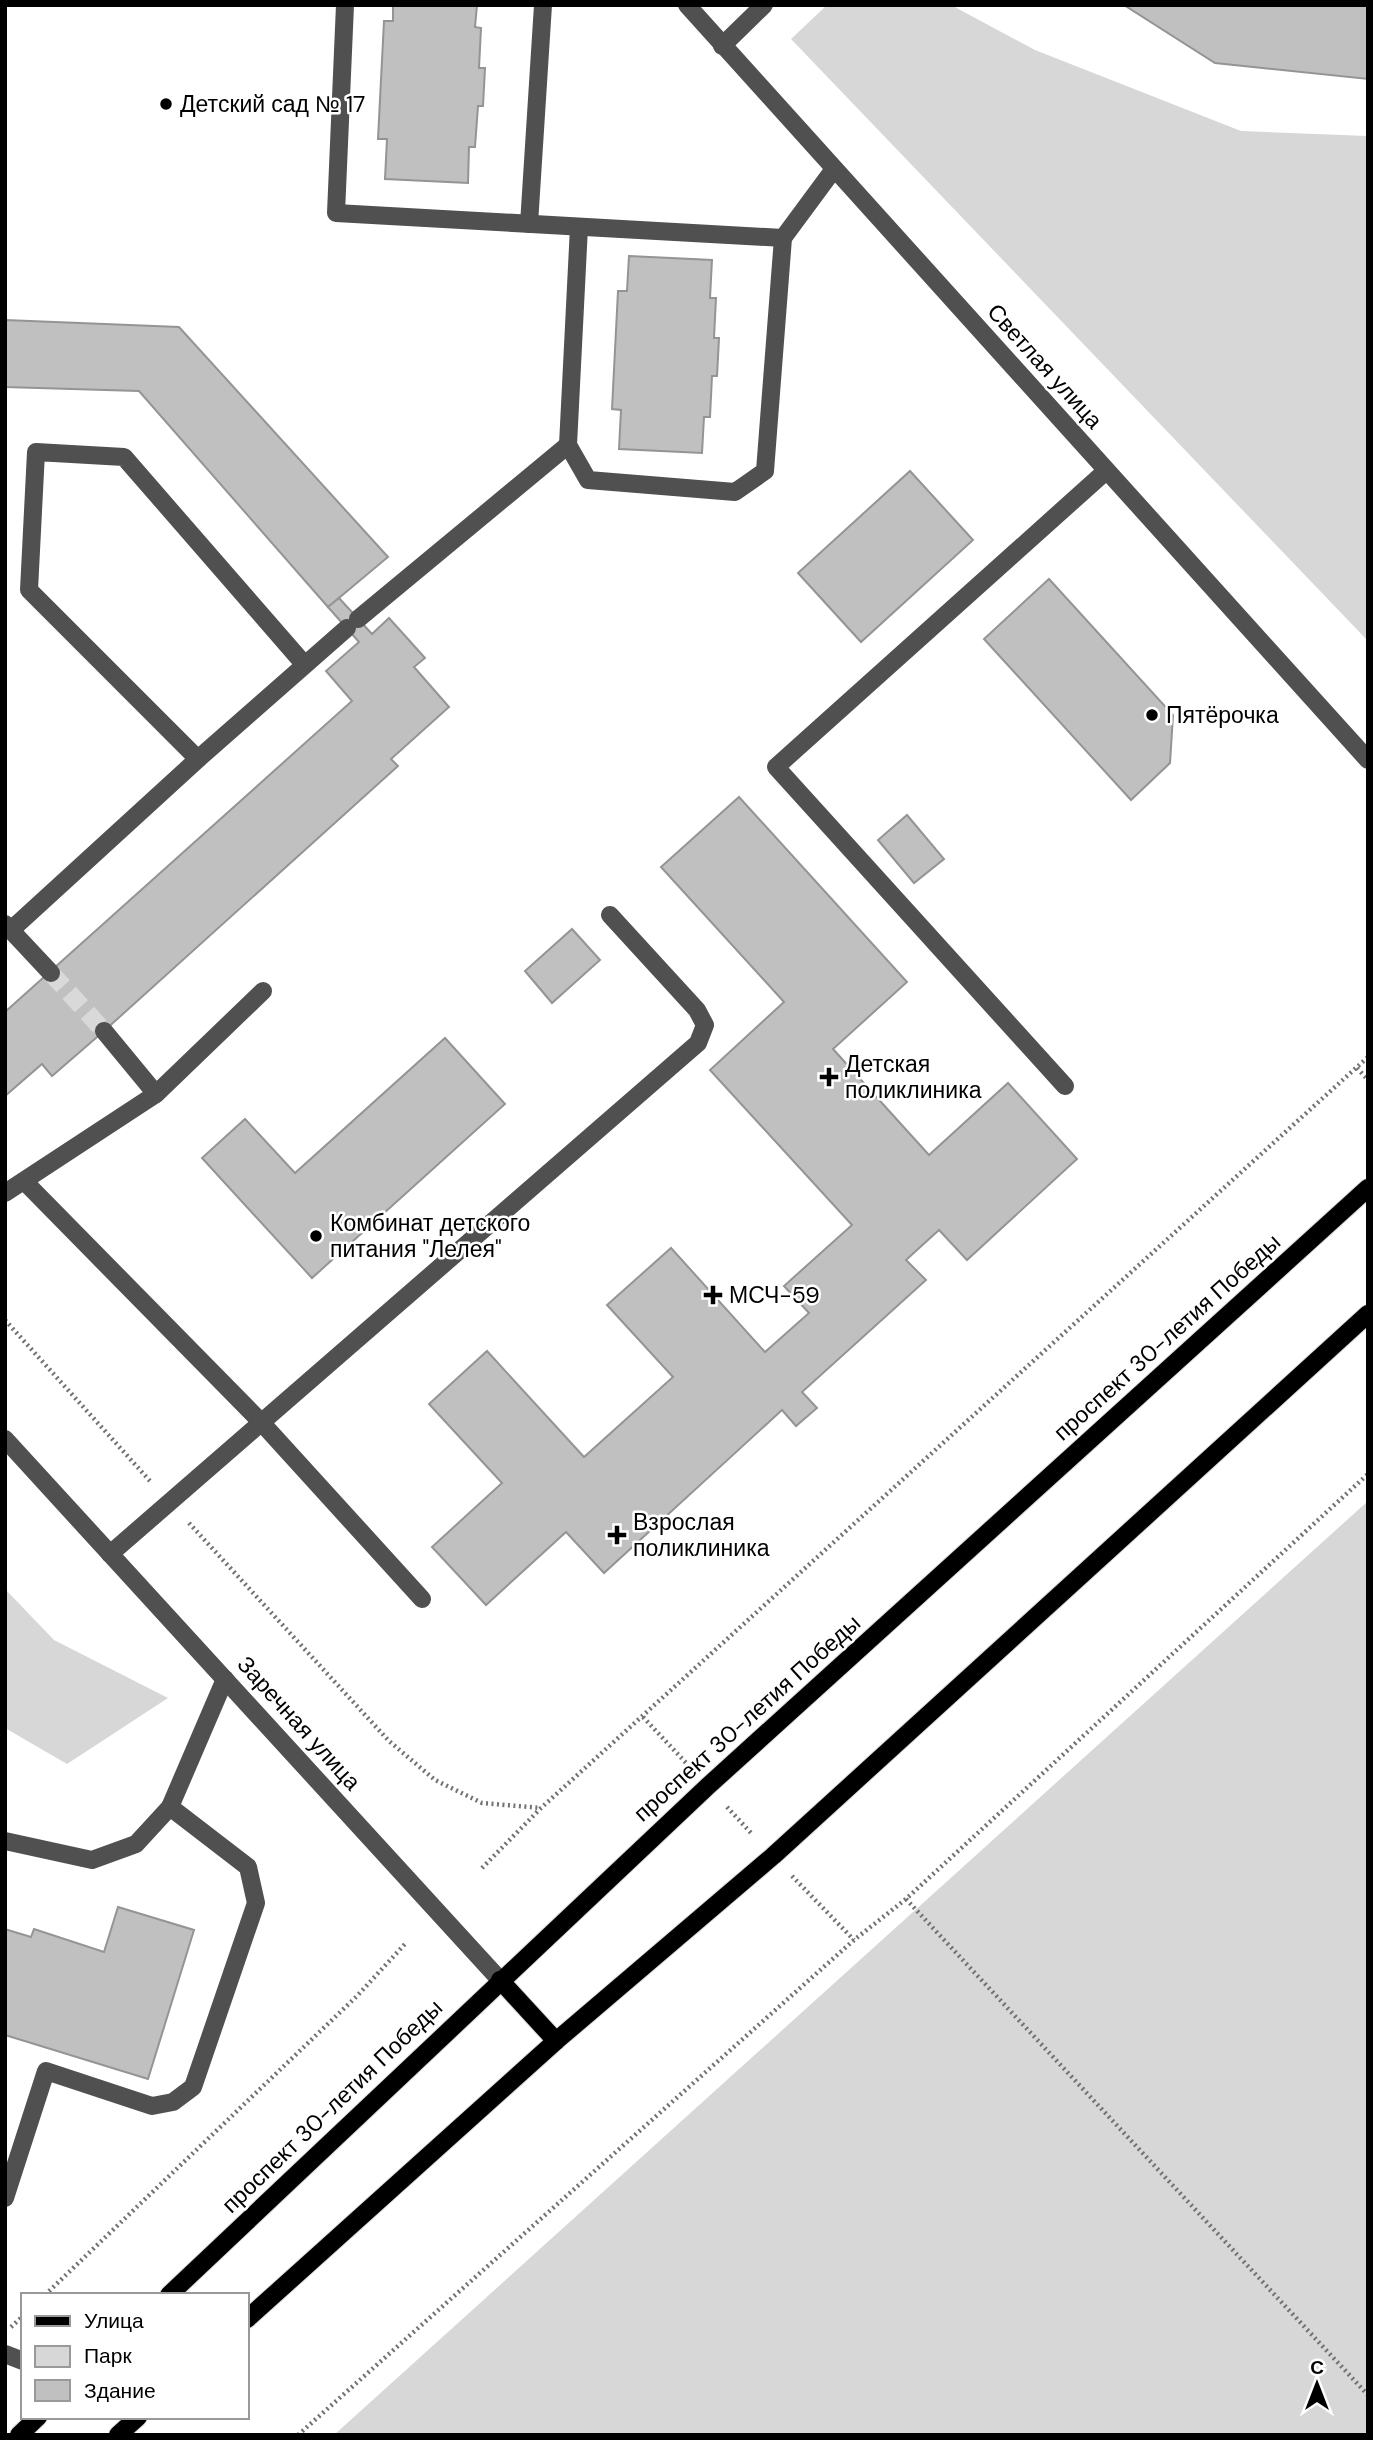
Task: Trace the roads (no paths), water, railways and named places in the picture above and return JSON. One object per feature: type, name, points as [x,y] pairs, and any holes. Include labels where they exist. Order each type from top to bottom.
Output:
[{"type":"main road","name":"проспект 30-летия Победы","points":[[171,2293],[708,1786],[1368,1188]]},
{"type":"main road","points":[[248,2318],[555,2041],[773,1856],[1368,1314]]},
{"type":"main road","name":"Заречная улица","points":[[500,1980],[555,2041]]},
{"type":"main road","points":[[19,2435],[36,2419]]},
{"type":"main road","points":[[118,2435],[136,2419]]},
{"type":"street","points":[[345,5],[336,213],[783,238]]},
{"type":"street","points":[[529,224],[542,5]]},
{"type":"street","name":"Светлая улица","points":[[687,5],[1368,760]]},
{"type":"street","points":[[722,46],[764,5]]},
{"type":"street","points":[[579,227],[568,445],[588,480],[735,492],[765,471],[783,238],[834,169]]},
{"type":"street","points":[[51,973],[8,927],[304,664],[568,445]]},
{"type":"street","points":[[198,759],[29,590],[36,452],[124,457],[304,664]]},
{"type":"street","points":[[1065,1086],[776,767],[1106,471]]},
{"type":"street","points":[[110,1554],[698,1043],[705,1025],[697,1010],[610,915]]},
{"type":"street","points":[[5,1193],[156,1094],[263,991]]},
{"type":"street","points":[[104,1031],[156,1094]]},
{"type":"street","points":[[24,1181],[261,1422],[422,1599]]},
{"type":"street","name":"Заречная улица","points":[[5,1440],[500,1980]]},
{"type":"street","points":[[5,1841],[92,1860],[136,1844],[170,1807],[225,1679]]},
{"type":"street","points":[[5,2198],[46,2071],[152,2106],[173,2102],[194,2087],[256,1903],[248,1867],[170,1807]]},
{"type":"tunnel","points":[[51,973],[104,1031]]},
{"type":"place","name":"Детский сад № 17","points":[[166,104]]},
{"type":"place","name":"Пятёрочка","points":[[1152,715]]},
{"type":"place","name":"Детская поликлиника","points":[[829,1077]]},
{"type":"place","name":"Комбинат детского питания \"Лелея\"","points":[[316,1236]]},
{"type":"place","name":"МСЧ-59","points":[[713,1295]]},
{"type":"place","name":"Взрослая поликлиника","points":[[617,1535]]}]
